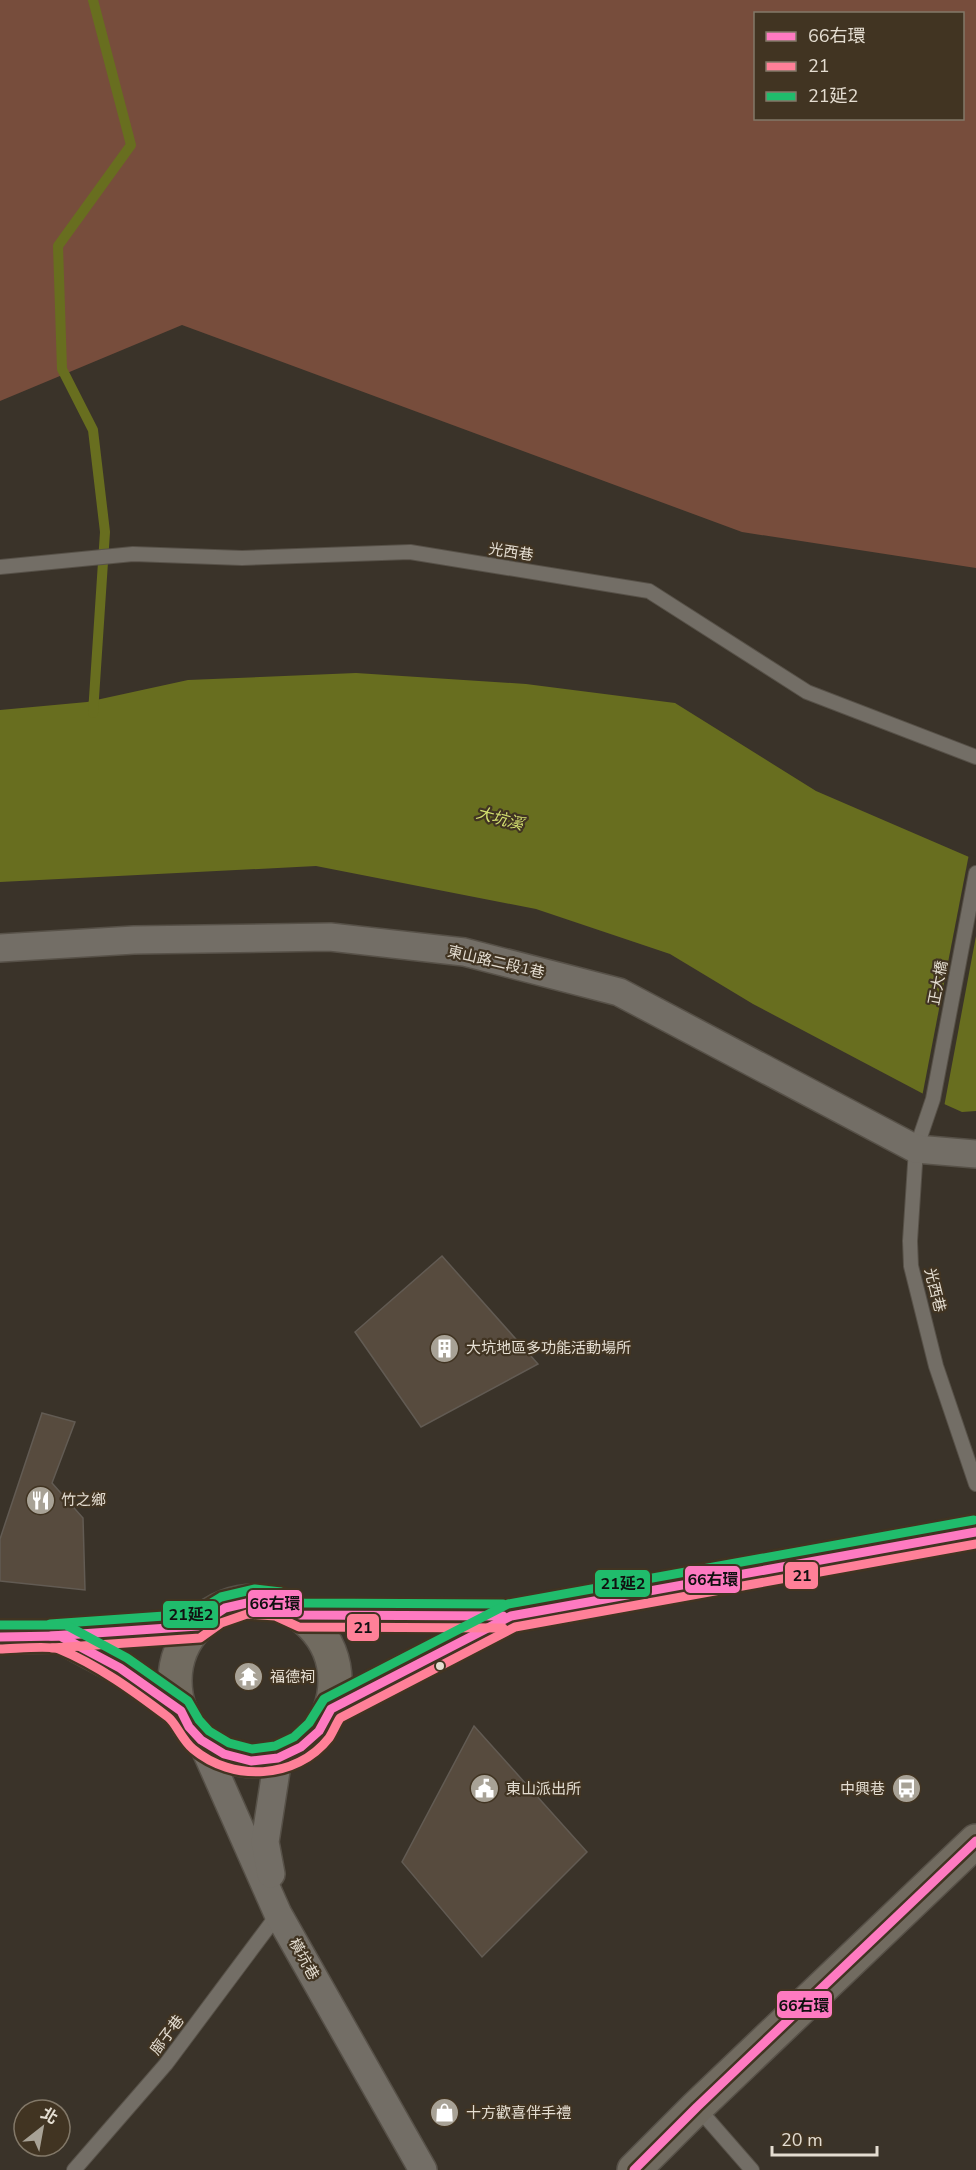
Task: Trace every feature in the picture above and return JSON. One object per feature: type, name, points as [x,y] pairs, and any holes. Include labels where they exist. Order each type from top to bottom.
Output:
[{"type":"main road","points":[[300,1615],[511,1616],[976,1532]]},
{"type":"main road","points":[[254,1601],[278,1604],[300,1615],[320,1633],[332,1657],[336,1683],[331,1709],[319,1731],[301,1748],[278,1758],[251,1761],[224,1754],[201,1740],[189,1727],[181,1711],[175,1686],[178,1660],[189,1637],[206,1617],[229,1606],[254,1601]]},
{"type":"main road","points":[[331,1709],[511,1616]]},
{"type":"main road","points":[[0,1637],[60,1636],[198,1626]]},
{"type":"main road","points":[[60,1636],[120,1668],[181,1711]]},
{"type":"main road","points":[[634,2170],[974,1847]]},
{"type":"street","name":"東山路二段1巷","points":[[0,948],[134,940],[330,937],[464,952],[619,993],[916,1149]]},
{"type":"street","points":[[916,1149],[976,1154]]},
{"type":"street","name":"橫坑巷","points":[[201,1740],[278,1914],[423,2170]]},
{"type":"street","points":[[278,1758],[265,1842],[278,1914]]},
{"type":"lane","name":"光西巷","points":[[0,567],[133,554],[242,558],[411,552],[648,591],[807,692],[976,757]]},
{"type":"lane","name":"正大橋","points":[[933,1099],[976,873]]},
{"type":"lane","name":"光西巷","points":[[933,1099],[916,1149],[910,1241],[911,1266],[936,1366],[976,1484]]},
{"type":"lane","name":"廍子巷","points":[[74,2170],[166,2064],[278,1914]]},
{"type":"lane","points":[[697,2108],[752,2170]]},
{"type":"shaded area","points":[[0,0],[976,0],[976,568],[742,532],[182,325],[0,401]]},
{"type":"water","name":"大坑溪","points":[[356,673],[526,684],[675,703],[816,791],[976,860],[976,1111],[962,1112],[933,1099],[753,1004],[670,954],[536,909],[316,866],[0,882],[0,710],[87,702],[188,680]]},
{"type":"pier","points":[[969,854],[976,857],[976,936],[944,1107],[922,1097]]},
{"type":"building","name":"大坑地區多功能活動場所","points":[[442,1256],[538,1364],[421,1427],[355,1332]]},
{"type":"building","name":"竹之鄉","points":[[42,1413],[75,1422],[52,1483],[83,1518],[85,1590],[0,1581],[0,1539]]},
{"type":"building","name":"東山派出所","points":[[474,1726],[587,1852],[482,1957],[402,1862]]},
{"type":"waterway","points":[[93,0],[131,145],[58,246],[62,369],[93,430],[105,532],[93,713]]},
{"type":"transit line","name":"21延2","points":[[0,1625],[66,1625],[127,1658],[188,1701],[199,1720],[209,1731],[229,1743],[252,1749],[275,1746],[294,1737],[309,1723],[324,1699],[508,1604],[974,1520]]},
{"type":"transit line","name":"66右環","points":[[0,1637],[60,1636],[120,1668],[181,1711],[189,1727],[201,1740],[224,1754],[251,1761],[278,1758],[301,1747],[319,1731],[331,1709],[511,1616],[976,1532]]},
{"type":"transit line","name":"21","points":[[0,1649],[54,1648],[74,1655],[116,1680],[168,1717],[189,1745],[209,1760],[226,1767],[263,1772],[282,1769],[299,1762],[315,1752],[329,1738],[340,1718],[515,1627],[976,1544]]},
{"type":"transit line","name":"21延2","points":[[50,1624],[193,1614],[221,1597],[255,1589],[281,1592],[303,1603],[503,1604]]},
{"type":"transit line","name":"66右環","points":[[51,1636],[198,1626],[225,1608],[256,1601],[278,1604],[300,1615],[503,1616]]},
{"type":"transit line","name":"21","points":[[52,1648],[200,1638],[221,1623],[247,1614],[275,1616],[299,1627],[503,1628]]},
{"type":"transit line","name":"66右環","points":[[634,2170],[976,1841]]},
{"type":"place","name":"大坑地區多功能活動場所","points":[[445,1348]]},
{"type":"place","name":"竹之鄉","points":[[40,1500]]},
{"type":"place","name":"福德祠","points":[[249,1677]]},
{"type":"place","name":"東山派出所","points":[[485,1789]]},
{"type":"place","name":"中興巷","points":[[906,1789]]},
{"type":"place","name":"十方歡喜伴手禮","points":[[445,2113]]}]
